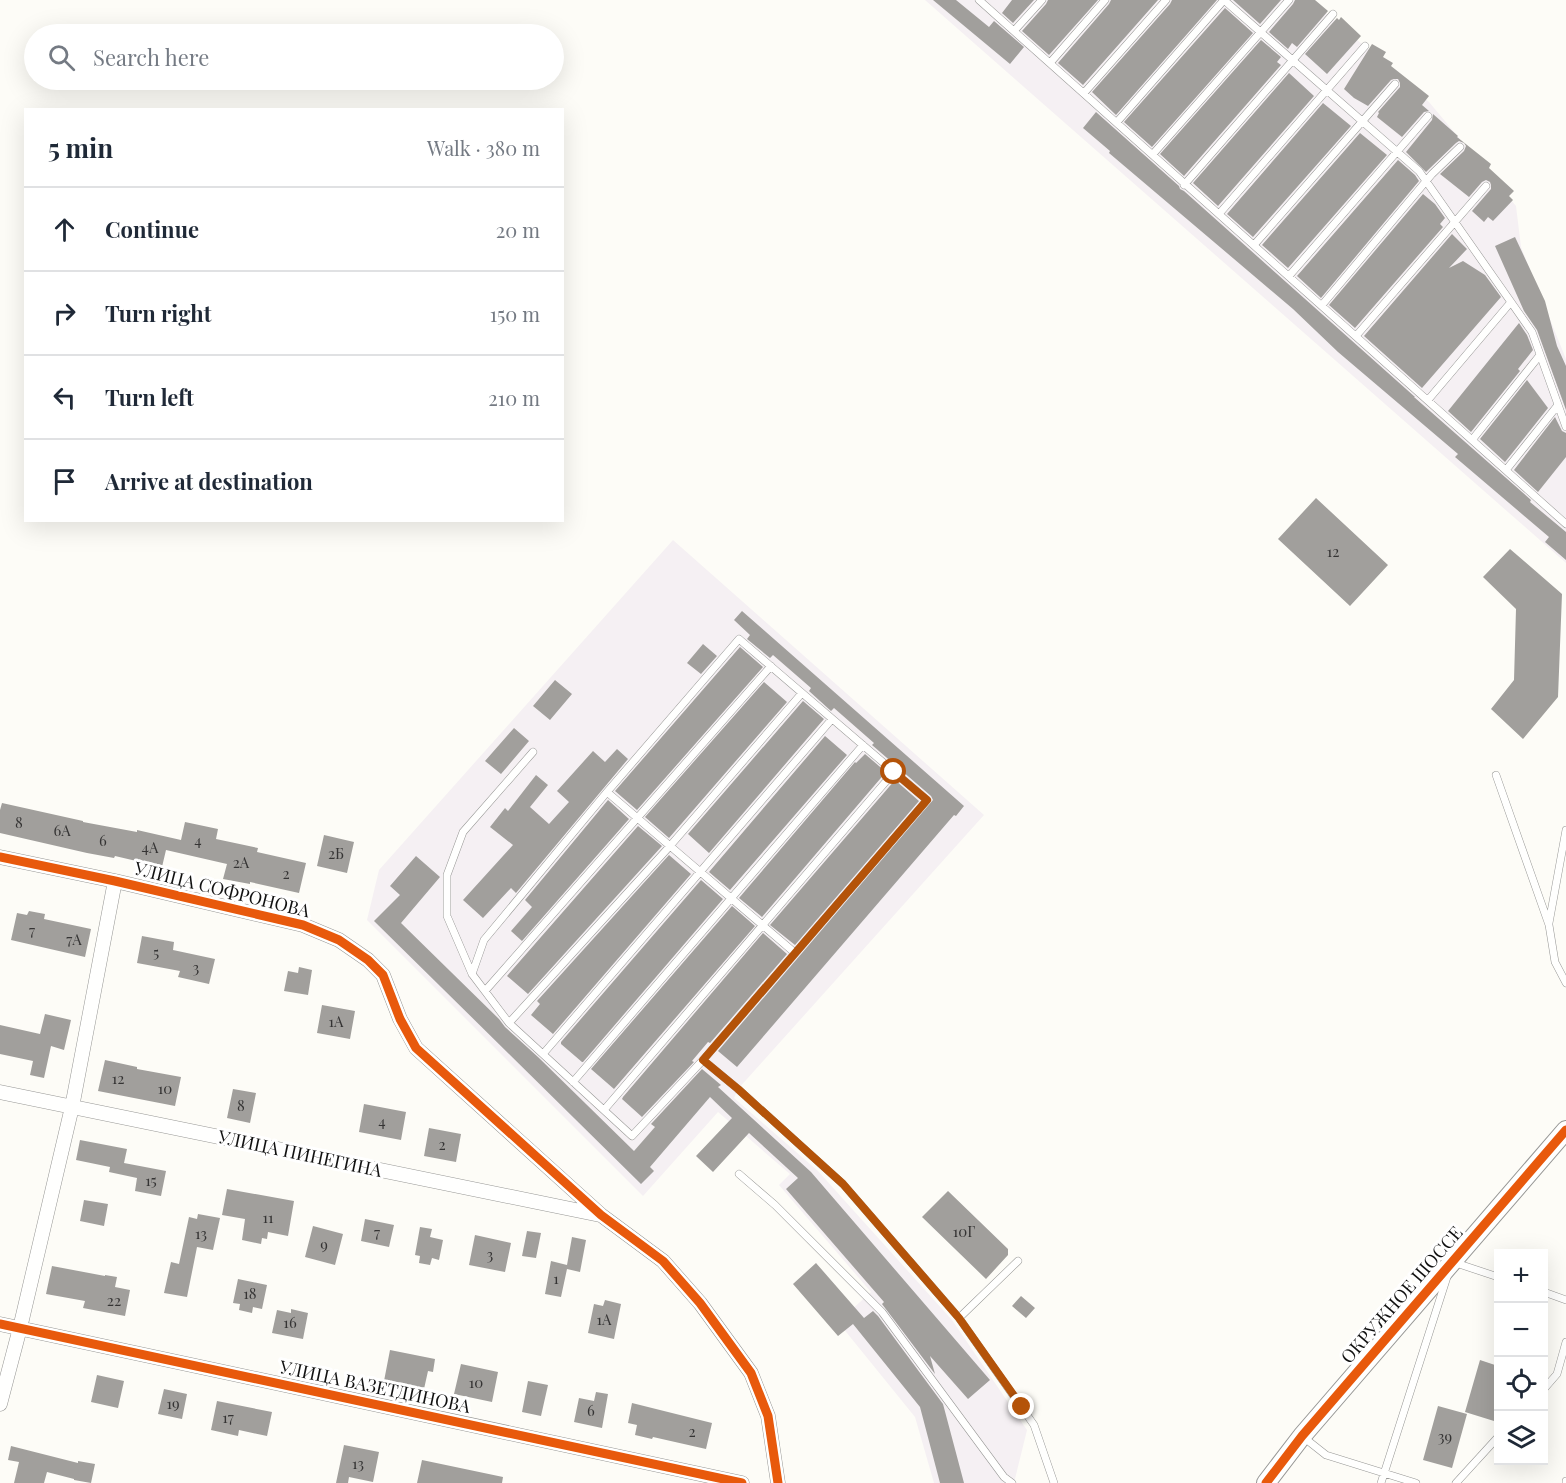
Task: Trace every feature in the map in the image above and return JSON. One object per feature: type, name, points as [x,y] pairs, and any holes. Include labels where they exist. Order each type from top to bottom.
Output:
[{"type":"street","name":"УЛИЦА СОФРОНОВА","points":[[0,857],[303,925],[339,940],[368,960],[383,975],[400,1019],[416,1048],[601,1215],[663,1261],[700,1303],[751,1372],[768,1416],[778,1483]]},
{"type":"street","points":[[0,1404],[72,1107],[115,881]]},
{"type":"street","name":"УЛИЦА ПИНЕГИНА","points":[[0,1092],[601,1215]]},
{"type":"street","name":"ОКРУЖНОЕ ШОССЕ","points":[[1266,1483],[1302,1436],[1566,1130]]},
{"type":"street","name":"УЛИЦА ВАЗЕТДИНОВА","points":[[0,1324],[742,1483]]},
{"type":"lane","points":[[979,0],[1566,524]]},
{"type":"lane","points":[[1014,31],[1042,0]]},
{"type":"lane","points":[[1050,63],[1104,0]]},
{"type":"lane","points":[[1084,93],[1166,0]]},
{"type":"lane","points":[[1117,122],[1224,0],[1419,171],[1532,332],[1566,427]]},
{"type":"lane","points":[[1153,154],[1289,0]]},
{"type":"lane","points":[[1185,184],[1333,14]]},
{"type":"lane","points":[[1220,214],[1365,46]]},
{"type":"lane","points":[[1254,245],[1395,84]]},
{"type":"lane","points":[[1288,276],[1428,116]]},
{"type":"lane","points":[[1322,305],[1426,180],[1460,147]]},
{"type":"lane","points":[[1356,336],[1486,186]]},
{"type":"lane","points":[[1428,400],[1511,302]]},
{"type":"lane","points":[[1472,440],[1540,354]]},
{"type":"lane","points":[[1506,470],[1558,405]]},
{"type":"lane","points":[[472,974],[484,940],[607,792],[740,639],[927,800],[703,1060],[632,1136],[509,1023],[472,974],[447,916],[447,875],[463,832],[533,752]]},
{"type":"lane","points":[[485,991],[771,666]]},
{"type":"lane","points":[[509,1023],[670,846],[802,693]]},
{"type":"lane","points":[[543,1054],[832,718]]},
{"type":"lane","points":[[573,1082],[863,745]]},
{"type":"lane","points":[[604,1110],[894,772]]},
{"type":"lane","points":[[1496,775],[1549,926],[1555,962],[1566,983]]},
{"type":"lane","points":[[607,792],[795,953]]},
{"type":"lane","points":[[1549,926],[1566,830]]},
{"type":"lane","points":[[703,1060],[843,1184],[959,1318],[1034,1425],[1054,1483]]},
{"type":"lane","points":[[739,1174],[775,1205],[882,1312],[1004,1477],[1012,1483]]},
{"type":"lane","points":[[959,1318],[1018,1261]]},
{"type":"lane","points":[[1381,1483],[1452,1262],[1494,1276]]},
{"type":"lane","points":[[1548,1293],[1566,1300]]},
{"type":"lane","points":[[1548,1384],[1557,1374],[1566,1342]]},
{"type":"lane","points":[[1302,1436],[1326,1455],[1416,1483]]},
{"type":"lane","points":[[1456,1483],[1494,1441]]},
{"type":"shaded area","points":[[925,0],[1311,0],[1429,102],[1516,206],[1521,247],[1566,359],[1566,563]]},
{"type":"shaded area","points":[[673,540],[984,815],[738,1089],[734,1098],[818,1171],[952,1320],[1027,1430],[1014,1483],[934,1483],[915,1417],[838,1322],[871,1292],[779,1185],[790,1174],[718,1112],[643,1196],[367,920],[379,870]]},
{"type":"building","points":[[933,0],[956,0],[989,27],[994,21],[1024,47],[1010,64]]},
{"type":"building","points":[[1012,0],[1034,0],[1013,23],[1002,13]]},
{"type":"building","points":[[1048,0],[1098,0],[1049,55],[1022,31]]},
{"type":"building","points":[[1111,0],[1158,0],[1083,85],[1058,63]]},
{"type":"building","points":[[1172,0],[1217,0],[1116,115],[1092,92]]},
{"type":"building","points":[[1233,0],[1281,0],[1260,24]]},
{"type":"building","points":[[1295,0],[1315,0],[1328,11],[1297,47],[1292,43],[1288,49],[1269,32]]},
{"type":"building","points":[[1225,8],[1253,33],[1152,147],[1124,122]]},
{"type":"building","points":[[1341,17],[1361,36],[1327,74],[1305,54],[1337,18],[1339,20]]},
{"type":"building","points":[[1261,40],[1281,57],[1277,62],[1281,65],[1184,176],[1160,154]]},
{"type":"building","points":[[1372,44],[1386,52],[1383,57],[1393,63],[1391,66],[1429,96],[1422,105],[1429,111],[1424,112],[1402,137],[1377,117],[1378,112],[1400,87],[1398,79],[1391,80],[1368,106],[1344,89]]},
{"type":"building","points":[[1289,73],[1314,96],[1218,206],[1193,183]]},
{"type":"building","points":[[1323,103],[1351,126],[1253,237],[1227,214]]},
{"type":"building","points":[[1096,112],[1566,532],[1566,560],[1545,542],[1549,537],[1455,457],[1458,454],[1338,352],[1293,309],[1109,153],[1110,151],[1083,128]]},
{"type":"building","points":[[1433,114],[1491,164],[1489,168],[1514,191],[1509,196],[1513,200],[1493,221],[1488,217],[1484,222],[1472,211],[1491,189],[1490,182],[1486,180],[1482,182],[1469,197],[1440,174],[1464,151],[1466,146],[1464,143],[1459,141],[1456,143],[1426,172],[1406,152],[1432,120]]},
{"type":"building","points":[[1360,133],[1387,155],[1288,268],[1262,245]]},
{"type":"building","points":[[1398,160],[1419,181],[1321,298],[1297,276]]},
{"type":"building","points":[[1423,194],[1435,204],[1445,218],[1440,224],[1443,227],[1355,328],[1329,305]]},
{"type":"building","points":[[1452,234],[1467,249],[1449,268],[1463,261],[1485,275],[1501,297],[1422,388],[1364,336]]},
{"type":"building","points":[[1515,237],[1545,301],[1557,346],[1566,366],[1566,410],[1537,330],[1524,311],[1495,246]]},
{"type":"building","points":[[1519,323],[1533,350],[1518,369],[1520,371],[1471,432],[1448,411]]},
{"type":"building","points":[[1527,380],[1548,408],[1505,462],[1480,439]]},
{"type":"building","points":[[1555,417],[1562,431],[1566,433],[1566,457],[1538,492],[1514,470]]},
{"type":"building","points":[[1316,498],[1388,565],[1350,606],[1278,539]]},
{"type":"building","points":[[1510,549],[1562,594],[1558,697],[1523,739],[1491,709],[1514,680],[1516,609],[1483,577]]},
{"type":"building","points":[[742,611],[964,806],[737,1067],[718,1051],[933,800],[872,745],[874,743],[834,708],[831,711],[809,691],[811,688],[773,655],[770,658],[747,639],[750,635],[734,620]]},
{"type":"building","points":[[703,644],[717,656],[701,674],[687,663]]},
{"type":"building","points":[[740,647],[763,667],[637,810],[615,791]]},
{"type":"building","points":[[555,680],[572,694],[550,720],[533,706]]},
{"type":"building","points":[[764,682],[787,702],[669,838],[645,817]]},
{"type":"building","points":[[803,701],[824,719],[709,853],[688,834]]},
{"type":"building","points":[[514,728],[529,741],[501,774],[485,761]]},
{"type":"building","points":[[825,736],[847,755],[730,890],[709,872]]},
{"type":"building","points":[[617,749],[628,759],[516,893],[511,888],[483,918],[463,900],[513,845],[490,827],[505,808],[508,811],[536,775],[548,785],[530,807],[549,824],[569,802],[557,791],[593,751],[605,762]]},
{"type":"building","points":[[865,754],[886,772],[762,917],[739,898],[855,762]]},
{"type":"building","points":[[895,780],[919,801],[795,945],[770,925]]},
{"type":"building","points":[[608,800],[629,819],[522,941],[511,931],[532,907],[525,900]]},
{"type":"building","points":[[2,803],[83,822],[137,832],[137,830],[181,840],[185,822],[218,829],[216,839],[258,848],[257,852],[306,863],[299,893],[250,882],[250,884],[223,879],[227,864],[166,850],[162,867],[0,833]]},
{"type":"building","points":[[638,826],[662,846],[528,994],[507,976]]},
{"type":"building","points":[[324,835],[354,842],[347,873],[317,866]]},
{"type":"building","points":[[669,855],[691,874],[553,1034],[531,1015],[540,1004],[537,1001]]},
{"type":"building","points":[[416,856],[440,877],[401,923],[634,1151],[655,1127],[651,1124],[702,1069],[721,1085],[718,1087],[811,1172],[990,1380],[968,1399],[930,1356],[935,1374],[882,1304],[884,1302],[786,1189],[798,1178],[749,1133],[713,1172],[696,1156],[732,1118],[710,1097],[650,1167],[654,1171],[641,1184],[374,921],[400,895],[390,886]]},
{"type":"building","points":[[701,880],[723,899],[582,1062],[561,1042]]},
{"type":"building","points":[[732,906],[755,926],[614,1089],[591,1069]]},
{"type":"building","points":[[29,911],[45,914],[44,919],[91,929],[85,957],[11,940],[17,913],[27,915]]},
{"type":"building","points":[[763,933],[787,954],[710,1043],[708,1042],[692,1061],[694,1062],[642,1117],[622,1099],[623,1097]]},
{"type":"building","points":[[142,936],[174,942],[173,950],[215,959],[209,984],[178,977],[180,971],[137,963]]},
{"type":"building","points":[[299,967],[312,970],[308,995],[284,991],[288,971],[298,973]]},
{"type":"building","points":[[322,1005],[355,1011],[350,1039],[317,1033]]},
{"type":"building","points":[[45,1014],[71,1020],[64,1050],[51,1046],[44,1078],[30,1075],[33,1061],[0,1054],[0,1025],[40,1034]]},
{"type":"building","points":[[105,1060],[181,1077],[175,1106],[98,1091]]},
{"type":"building","points":[[233,1089],[256,1093],[250,1123],[227,1118]]},
{"type":"building","points":[[364,1104],[406,1112],[401,1140],[359,1132]]},
{"type":"building","points":[[429,1128],[461,1134],[456,1162],[424,1156]]},
{"type":"building","points":[[80,1140],[127,1149],[124,1163],[166,1171],[161,1196],[135,1191],[137,1178],[109,1172],[110,1167],[76,1160]]},
{"type":"building","points":[[227,1189],[294,1201],[288,1236],[268,1232],[267,1239],[262,1238],[261,1244],[242,1240],[245,1219],[222,1215]]},
{"type":"building","points":[[948,1191],[1008,1249],[1008,1255],[986,1279],[922,1217]]},
{"type":"building","points":[[84,1200],[108,1204],[104,1226],[80,1221]]},
{"type":"building","points":[[198,1214],[220,1218],[213,1250],[197,1247],[187,1297],[164,1293],[171,1262],[179,1264],[189,1217],[197,1219]]},
{"type":"building","points":[[365,1219],[394,1225],[389,1247],[361,1241]]},
{"type":"building","points":[[313,1226],[343,1234],[335,1265],[305,1257]]},
{"type":"building","points":[[420,1227],[432,1229],[430,1237],[443,1240],[439,1260],[432,1258],[430,1265],[419,1263],[420,1256],[415,1255]]},
{"type":"building","points":[[527,1231],[541,1233],[536,1258],[522,1256]]},
{"type":"building","points":[[475,1235],[511,1243],[505,1272],[469,1265]]},
{"type":"building","points":[[572,1237],[586,1240],[580,1272],[567,1269],[561,1297],[545,1294],[551,1261],[567,1265]]},
{"type":"building","points":[[816,1263],[864,1318],[873,1311],[878,1316],[943,1404],[964,1483],[940,1483],[920,1407],[853,1324],[838,1336],[793,1284]]},
{"type":"building","points":[[52,1266],[117,1277],[115,1287],[130,1290],[125,1316],[83,1308],[85,1301],[46,1294]]},
{"type":"building","points":[[238,1279],[267,1285],[262,1309],[253,1307],[252,1313],[239,1310],[240,1304],[233,1303]]},
{"type":"building","points":[[1021,1296],[1035,1308],[1026,1318],[1012,1306]]},
{"type":"building","points":[[605,1300],[621,1304],[614,1339],[588,1333],[594,1304],[603,1306]]},
{"type":"building","points":[[291,1309],[308,1313],[303,1339],[272,1333],[277,1310],[291,1313]]},
{"type":"building","points":[[390,1350],[435,1359],[433,1372],[428,1371],[424,1389],[384,1381]]},
{"type":"building","points":[[1480,1360],[1494,1365],[1494,1421],[1465,1412]]},
{"type":"building","points":[[461,1364],[498,1372],[492,1402],[454,1394]]},
{"type":"building","points":[[97,1375],[124,1381],[118,1408],[91,1402]]},
{"type":"building","points":[[528,1381],[548,1385],[541,1416],[522,1412]]},
{"type":"building","points":[[164,1389],[187,1394],[182,1419],[158,1414]]},
{"type":"building","points":[[596,1392],[608,1394],[602,1428],[574,1422],[579,1398],[594,1401]]},
{"type":"building","points":[[217,1401],[272,1412],[267,1436],[239,1430],[238,1436],[211,1430]]},
{"type":"building","points":[[632,1403],[712,1423],[706,1449],[635,1435],[637,1425],[628,1423]]},
{"type":"building","points":[[1438,1406],[1467,1414],[1452,1468],[1423,1460]]},
{"type":"building","points":[[344,1445],[379,1452],[373,1482],[349,1477],[348,1483],[336,1483]]},
{"type":"building","points":[[11,1446],[78,1463],[78,1461],[95,1464],[91,1483],[47,1472],[44,1483],[14,1483],[19,1462],[8,1460]]},
{"type":"building","points":[[422,1460],[503,1477],[502,1483],[417,1483]]},
{"type":"cycle path","points":[[0,857],[303,925],[339,940],[368,960],[383,975],[400,1019],[416,1048],[601,1215],[663,1261],[700,1303],[751,1373],[768,1416],[778,1483]]},
{"type":"cycle path","points":[[1266,1483],[1302,1436],[1566,1130]]},
{"type":"cycle path","points":[[0,1324],[742,1483]]},
{"type":"route","points":[[894,772],[927,800],[703,1060],[843,1184],[959,1318],[1022,1407]]}]
